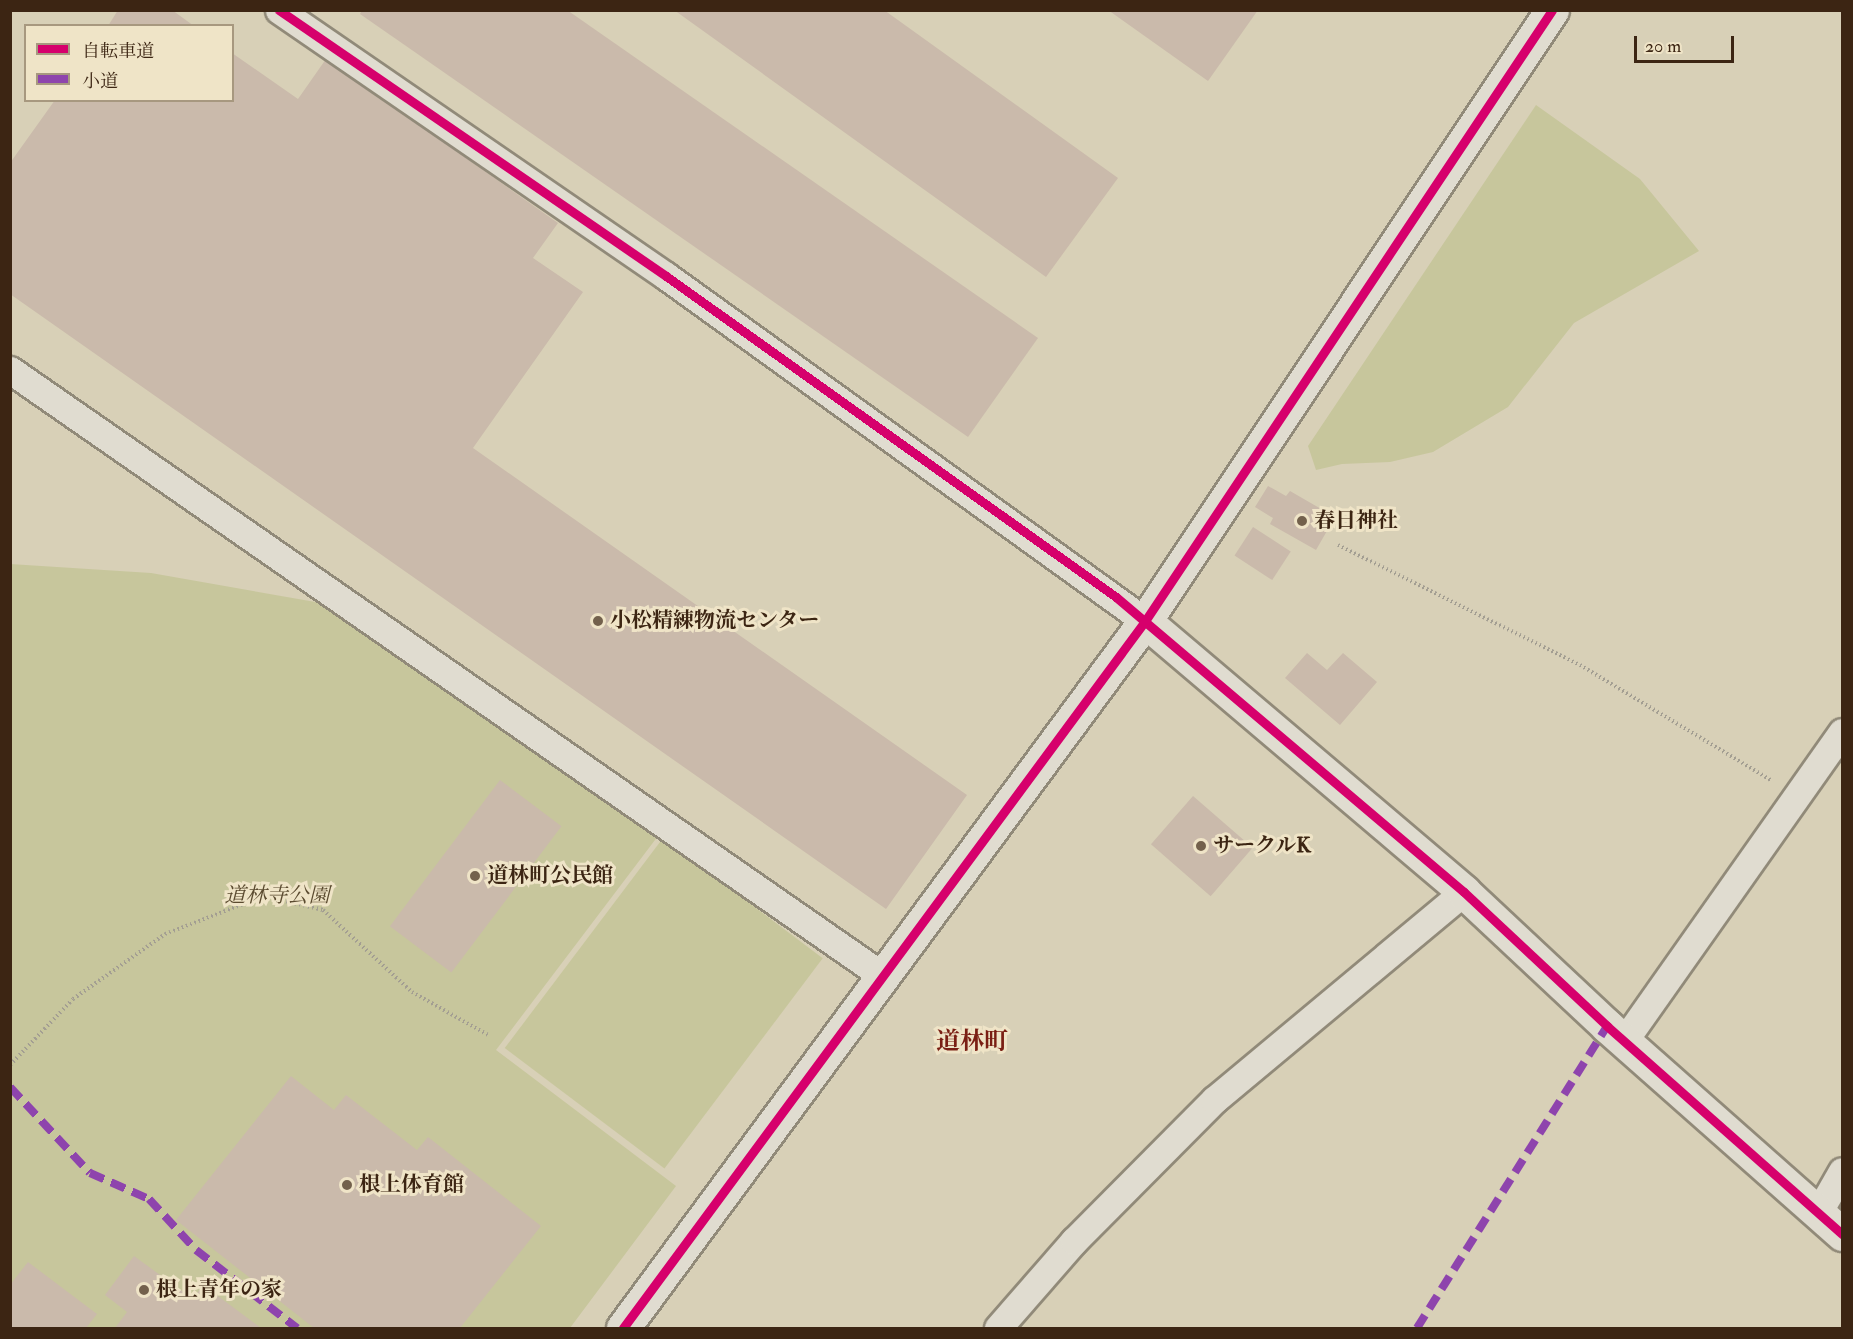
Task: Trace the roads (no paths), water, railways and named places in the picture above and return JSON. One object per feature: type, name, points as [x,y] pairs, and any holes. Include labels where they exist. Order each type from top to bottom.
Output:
[{"type":"street","points":[[279,10],[666,276],[1145,621],[1464,892],[1624,1041],[1842,1234]]},
{"type":"street","points":[[623,1329],[1145,621],[1552,10]]},
{"type":"street","points":[[10,370],[883,976]]},
{"type":"street","points":[[1624,1041],[1842,732]]},
{"type":"street","points":[[998,1329],[1074,1241],[1214,1100],[1464,892]]},
{"type":"street","points":[[1818,1213],[1842,1171]]},
{"type":"place","name":"春日神社","points":[[1302,521]]},
{"type":"place","name":"小松精練物流センター","points":[[598,621]]},
{"type":"place","name":"サークルK","points":[[1201,846]]},
{"type":"place","name":"道林町公民館","points":[[475,876]]},
{"type":"place","name":"根上体育館","points":[[347,1185]]},
{"type":"place","name":"根上青年の家","points":[[144,1290]]},
{"type":"district","name":"道林町","points":[[972,1042]]},
{"type":"park label","name":"道林寺公園","points":[[277,896]]}]
